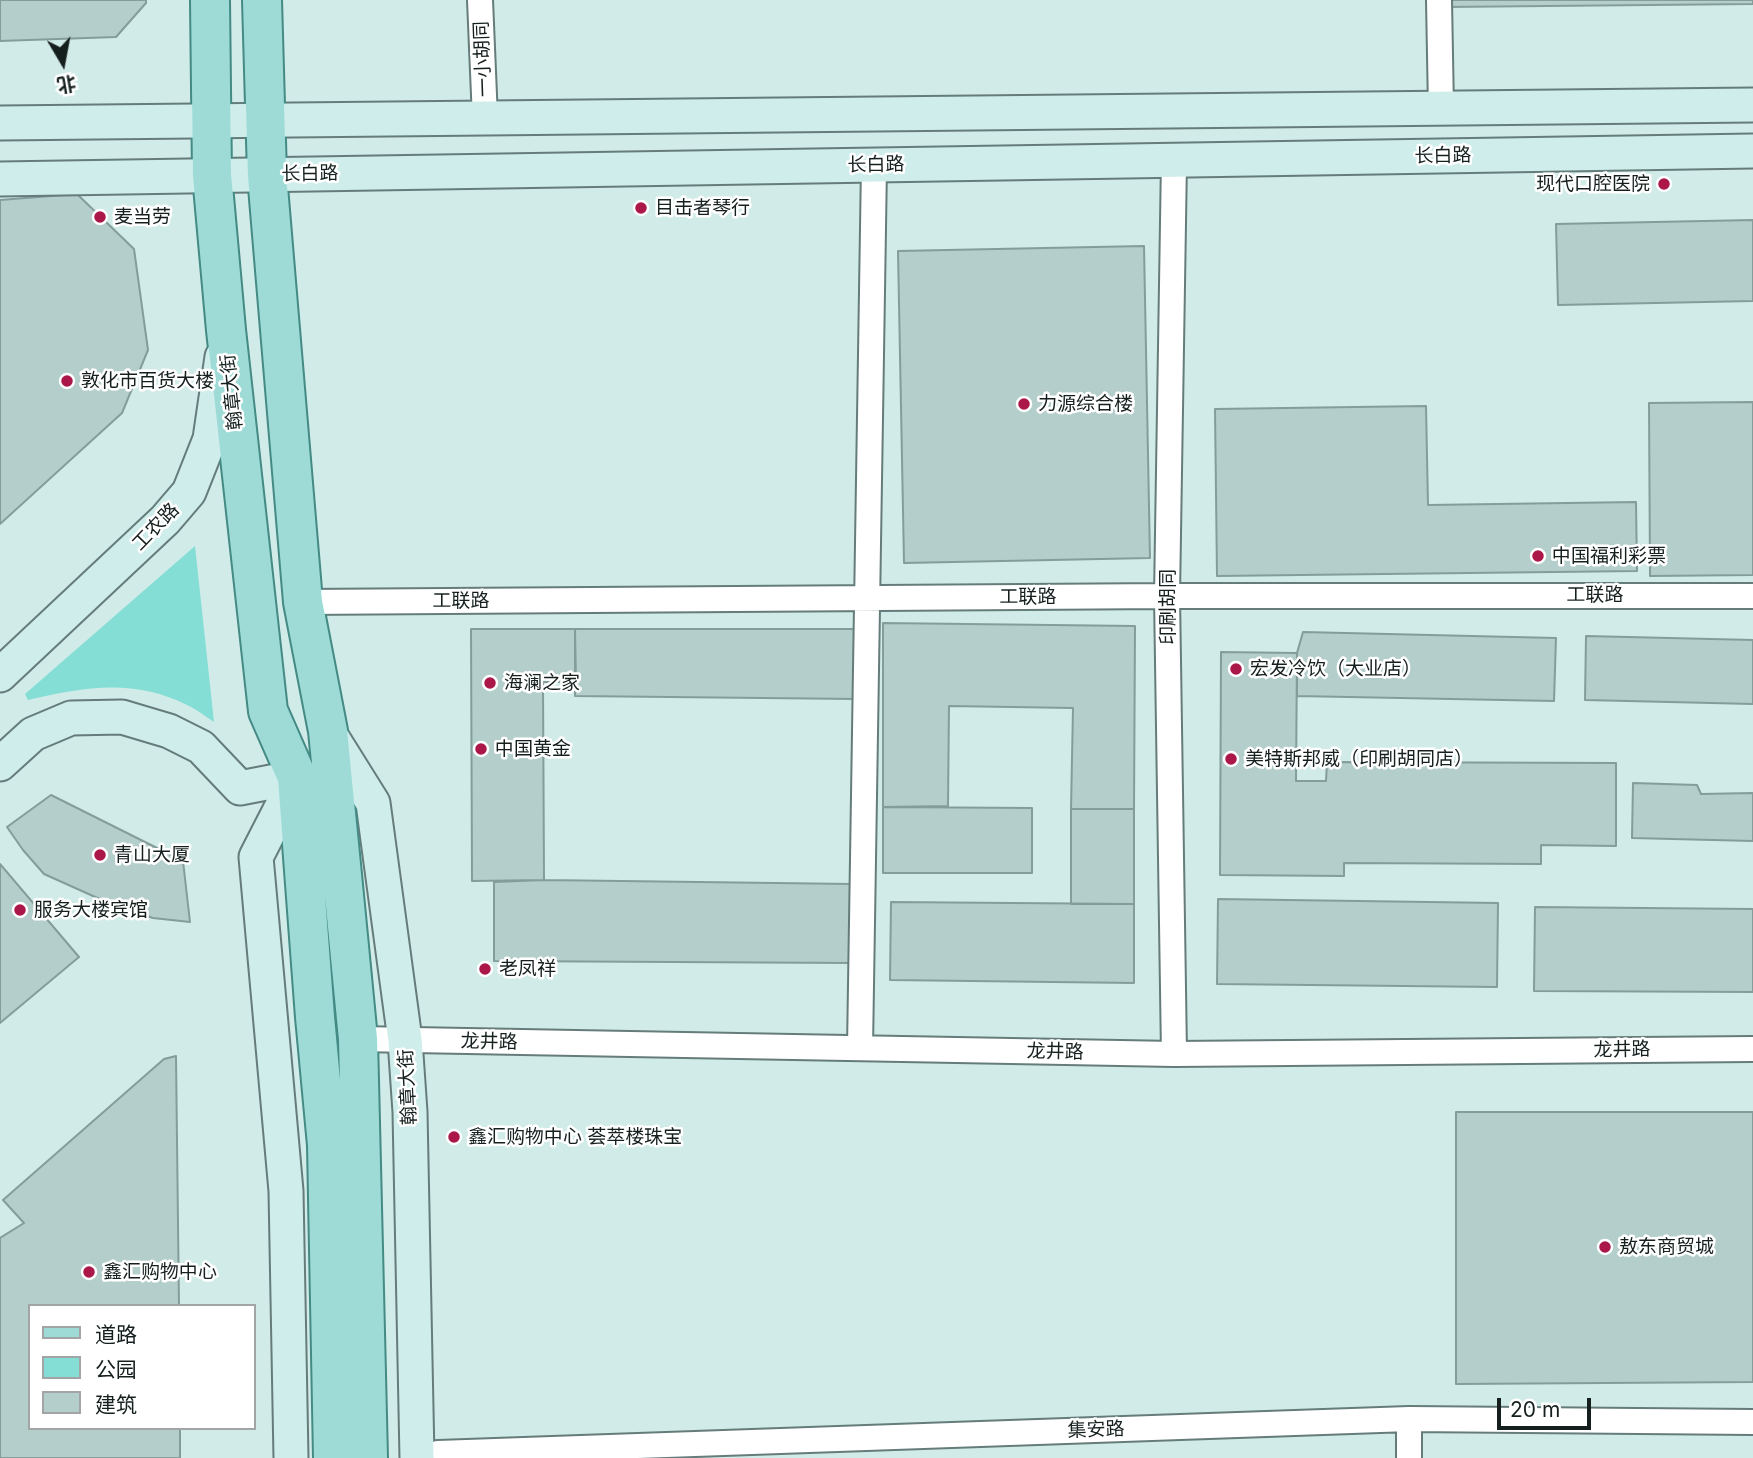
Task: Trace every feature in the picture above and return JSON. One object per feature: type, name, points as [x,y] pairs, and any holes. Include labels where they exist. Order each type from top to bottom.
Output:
[{"type":"main road","name":"翰章大街","points":[[210,0],[212,175],[226,330],[268,711],[297,777],[327,1145],[333,1458]]},
{"type":"main road","name":"翰章大街","points":[[262,0],[267,175],[303,602],[328,732],[358,1039],[368,1458]]},
{"type":"main road","points":[[0,123],[1753,105]]},
{"type":"main road","name":"长白路","points":[[0,179],[1753,151]]},
{"type":"main road","name":"工农路","points":[[0,675],[165,520],[188,492],[210,439],[226,330]]},
{"type":"main road","points":[[0,764],[33,734],[71,718],[122,717],[169,731],[201,747],[240,788],[297,777]]},
{"type":"main road","name":"翰章大街","points":[[328,732],[373,803],[405,1040],[428,1455]]},
{"type":"main road","points":[[291,1458],[286,1192],[257,857],[297,777]]},
{"type":"street","name":"一小胡同","points":[[480,0],[485,119]]},
{"type":"street","points":[[1438,0],[1441,109]]},
{"type":"street","name":"印刷胡同","points":[[1174,160],[1167,596],[1174,1054]]},
{"type":"street","points":[[860,1048],[874,165]]},
{"type":"street","name":"工联路","points":[[303,602],[1167,596],[1753,596]]},
{"type":"street","name":"龙井路","points":[[358,1039],[1174,1054],[1753,1049]]},
{"type":"street","points":[[1409,1419],[1409,1458]]},
{"type":"street","name":"集安路","points":[[428,1455],[1409,1419],[1753,1422]]},
{"type":"green space","points":[[195,546],[214,722],[167,696],[128,688],[89,689],[28,700],[25,694]]},
{"type":"building","points":[[0,0],[146,0],[146,3],[116,37],[0,41]]},
{"type":"building","points":[[1445,0],[1753,0],[1753,4],[1445,7]]},
{"type":"building","name":"敦化市百货大楼","points":[[77,194],[134,249],[148,350],[122,413],[0,524],[0,200]]},
{"type":"building","points":[[1753,220],[1753,301],[1558,305],[1556,224]]},
{"type":"building","name":"力源综合楼","points":[[1144,246],[1150,558],[904,563],[898,251]]},
{"type":"building","points":[[1753,402],[1753,575],[1650,576],[1649,403]]},
{"type":"building","points":[[1426,406],[1428,505],[1636,502],[1637,571],[1217,576],[1215,409]]},
{"type":"building","points":[[883,623],[1135,626],[1134,809],[1071,809],[1073,708],[949,706],[948,806],[883,807]]},
{"type":"building","points":[[471,629],[575,629],[576,682],[543,682],[544,880],[472,881]]},
{"type":"building","points":[[575,629],[855,629],[856,699],[575,696]]},
{"type":"building","points":[[1303,632],[1556,638],[1554,701],[1297,696],[1297,653]]},
{"type":"building","points":[[1586,636],[1753,640],[1753,704],[1585,700]]},
{"type":"building","points":[[1221,652],[1297,653],[1296,781],[1326,781],[1327,762],[1616,763],[1616,846],[1541,845],[1541,864],[1344,863],[1344,876],[1220,875]]},
{"type":"building","points":[[1633,783],[1697,785],[1701,794],[1753,793],[1753,841],[1632,838]]},
{"type":"building","name":"青山大厦","points":[[51,795],[183,861],[190,922],[153,918],[113,905],[44,874],[7,827]]},
{"type":"building","points":[[883,807],[1032,808],[1032,873],[883,873]]},
{"type":"building","points":[[1071,809],[1134,809],[1134,904],[1071,904]]},
{"type":"building","name":"服务大楼宾馆","points":[[0,864],[79,957],[0,1023]]},
{"type":"building","points":[[544,880],[852,884],[851,963],[494,961],[494,882]]},
{"type":"building","points":[[1218,899],[1498,903],[1497,987],[1217,984]]},
{"type":"building","points":[[891,902],[1134,904],[1134,983],[890,980]]},
{"type":"building","points":[[1535,907],[1753,909],[1753,992],[1534,991]]},
{"type":"building","name":"鑫汇购物中心","points":[[176,1056],[179,1304],[28,1304],[28,1430],[180,1430],[180,1458],[0,1458],[0,1238],[24,1223],[3,1200],[164,1059]]},
{"type":"building","name":"敖东商贸城","points":[[1456,1112],[1753,1112],[1753,1382],[1456,1384]]},
{"type":"place","name":"现代口腔医院","points":[[1664,184]]},
{"type":"place","name":"目击者琴行","points":[[641,208]]},
{"type":"place","name":"麦当劳","points":[[100,217]]},
{"type":"place","name":"敦化市百货大楼","points":[[67,381]]},
{"type":"place","name":"力源综合楼","points":[[1024,404]]},
{"type":"place","name":"中国福利彩票","points":[[1538,556]]},
{"type":"place","name":"宏发冷饮（大业店）","points":[[1236,669]]},
{"type":"place","name":"海澜之家","points":[[490,683]]},
{"type":"place","name":"中国黄金","points":[[481,749]]},
{"type":"place","name":"美特斯邦威（印刷胡同店）","points":[[1231,759]]},
{"type":"place","name":"青山大厦","points":[[100,855]]},
{"type":"place","name":"服务大楼宾馆","points":[[20,910]]},
{"type":"place","name":"老凤祥","points":[[485,969]]},
{"type":"place","name":"鑫汇购物中心 荟萃楼珠宝","points":[[454,1137]]},
{"type":"place","name":"敖东商贸城","points":[[1605,1247]]},
{"type":"place","name":"鑫汇购物中心","points":[[89,1272]]}]
